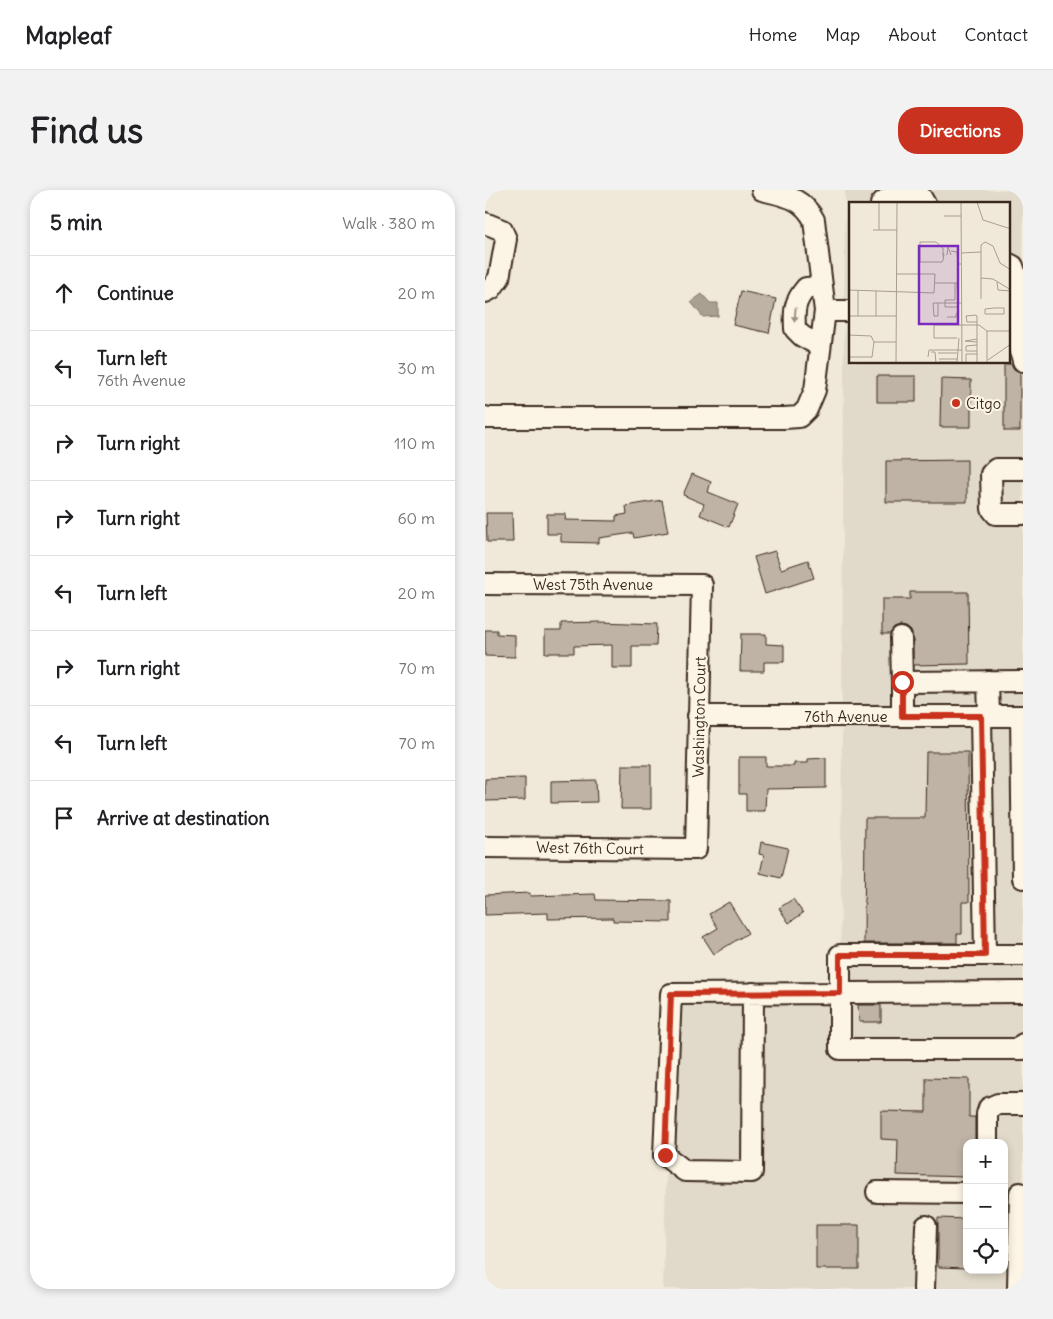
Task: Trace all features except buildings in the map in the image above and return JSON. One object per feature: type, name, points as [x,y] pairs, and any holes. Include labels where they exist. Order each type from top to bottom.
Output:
[{"type":"street","points":[[485,416],[487,418],[799,417],[807,409],[815,390],[825,311],[814,220],[808,208],[792,198],[761,190]]},
{"type":"street","points":[[882,202],[894,196],[921,197],[924,202]]},
{"type":"street","points":[[485,223],[492,224],[502,230],[506,239],[499,278],[491,289],[485,292]]},
{"type":"street","points":[[1011,265],[1016,275],[1017,348]]},
{"type":"street","points":[[821,346],[802,336],[795,329],[794,315],[798,298],[806,288],[822,287]]},
{"type":"street","points":[[825,311],[849,311]]},
{"type":"street","points":[[1023,469],[996,469],[991,474],[992,509],[996,514],[1023,514]]},
{"type":"street","name":"West 75th Avenue","points":[[485,584],[701,585]]},
{"type":"street","name":"Washington Court","points":[[696,849],[701,585]]},
{"type":"street","points":[[901,638],[902,716]]},
{"type":"street","points":[[985,955],[985,716],[988,681]]},
{"type":"street","points":[[902,682],[1023,681]]},
{"type":"street","name":"76th Avenue","points":[[699,716],[1022,716]]},
{"type":"street","points":[[1022,716],[1023,878]]},
{"type":"street","name":"West 76th Court","points":[[485,847],[696,849]]},
{"type":"street","points":[[1023,955],[840,955],[840,1049],[1023,1049],[1023,1044]]},
{"type":"street","points":[[753,993],[752,1172],[685,1171],[665,1155],[671,994],[753,993],[1023,992]]},
{"type":"street","points":[[987,1139],[987,1114],[989,1108],[998,1104],[1023,1104]]},
{"type":"street","points":[[877,1192],[963,1193]]},
{"type":"street","points":[[1016,1193],[1018,1289]]},
{"type":"street","points":[[924,1289],[926,1226]]},
{"type":"shaded area","points":[[845,190],[1023,190],[1023,704],[842,706]]},
{"type":"shaded area","points":[[702,294],[710,303],[718,303],[718,316],[703,317],[691,302]]},
{"type":"shaded area","points":[[842,724],[1023,724],[1023,1289],[663,1289],[671,994],[840,993]]},
{"type":"place","name":"Citgo","points":[[956,403]]},
{"type":"route","points":[[665,1155],[671,994],[840,993],[840,955],[985,955],[981,716],[902,716],[902,682]]}]
